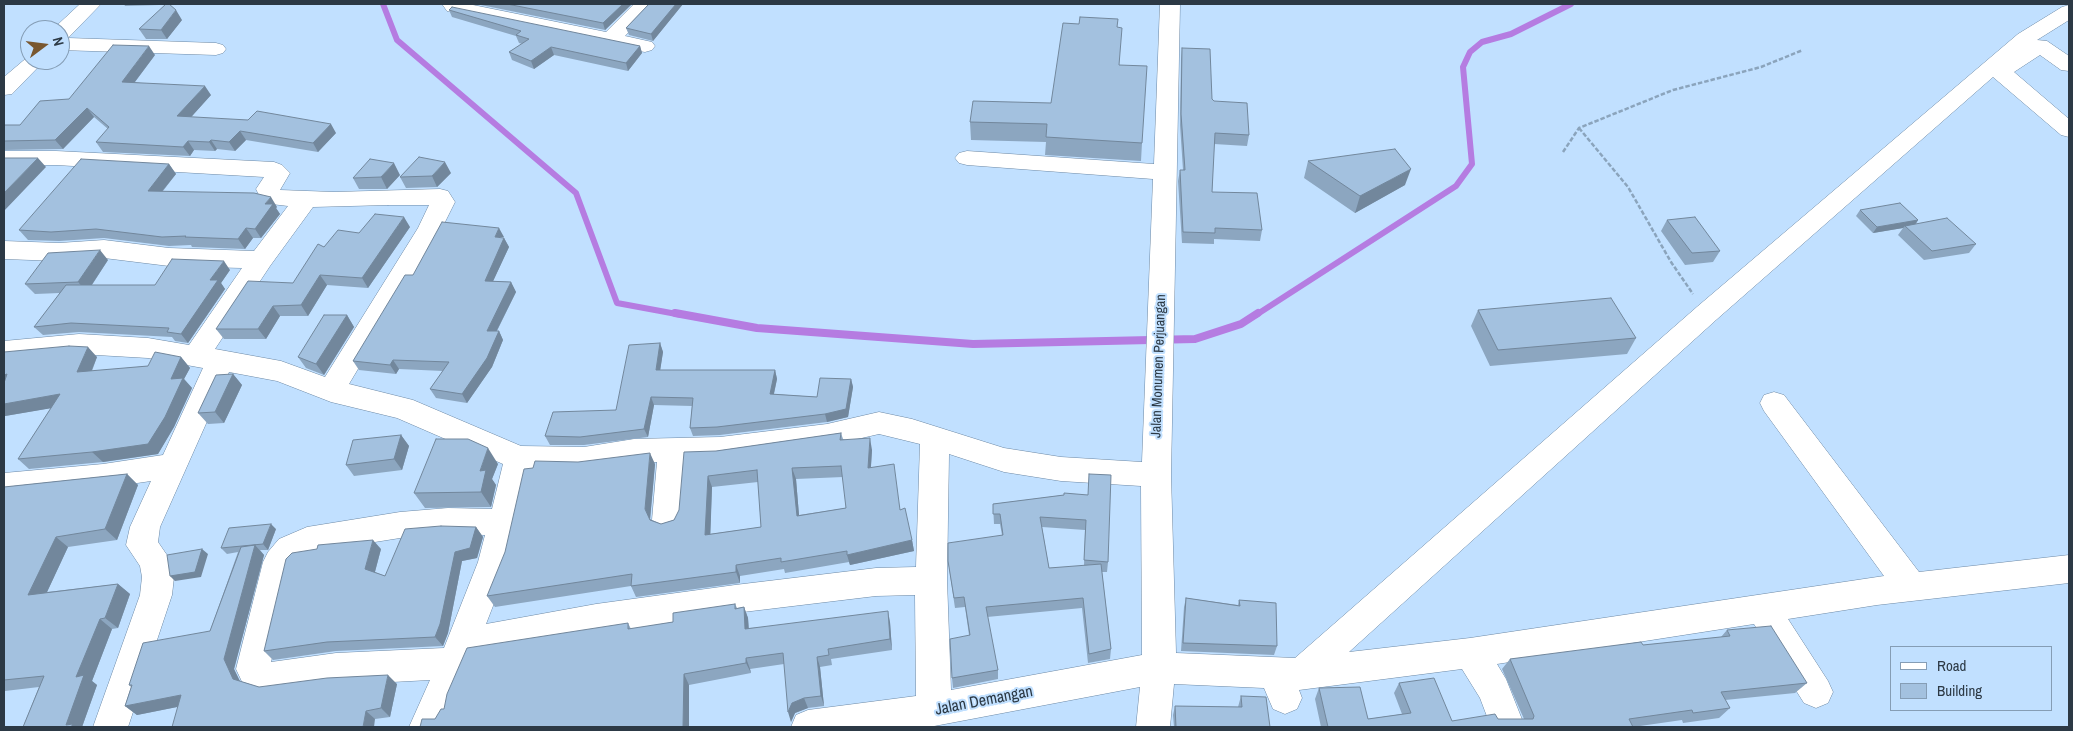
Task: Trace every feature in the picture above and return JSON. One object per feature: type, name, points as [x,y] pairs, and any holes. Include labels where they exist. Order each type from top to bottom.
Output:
[{"type":"street","points":[[70,25],[92,4]]},
{"type":"street","points":[[452,4],[454,8],[645,46]]},
{"type":"street","points":[[523,21],[544,4]]},
{"type":"street","points":[[609,40],[645,4]]},
{"type":"street","name":"Jalan Monumen Perjuangan","points":[[1153,727],[1159,668],[1156,475],[1170,4]]},
{"type":"street","points":[[1287,682],[1707,313],[2025,38],[2069,10]]},
{"type":"street","points":[[70,44],[145,45],[216,49]]},
{"type":"street","points":[[2069,65],[2040,45],[2001,72],[2069,130]]},
{"type":"street","points":[[4,64],[20,63]]},
{"type":"street","points":[[4,89],[24,70]]},
{"type":"street","points":[[4,158],[56,158],[264,169],[278,173],[268,189],[271,197],[306,199],[440,197],[443,202],[430,228],[332,391]]},
{"type":"street","points":[[967,158],[1165,172]]},
{"type":"street","points":[[110,727],[156,596],[158,578],[155,561],[142,545],[143,537],[174,465],[209,357],[261,260],[306,199]]},
{"type":"street","points":[[4,250],[59,252],[104,249],[169,257],[261,260]]},
{"type":"street","points":[[4,351],[79,344],[148,348],[209,357],[281,371],[332,391],[403,408],[519,458],[584,459],[634,451],[720,450],[827,435],[879,423],[935,438],[1004,460],[1061,469],[1156,475]]},
{"type":"street","points":[[1774,403],[1911,587]]},
{"type":"street","points":[[934,710],[931,580],[935,438]]},
{"type":"street","points":[[667,520],[673,450]]},
{"type":"street","points":[[426,727],[459,653],[494,562],[519,458]]},
{"type":"street","points":[[4,485],[103,476],[174,465]]},
{"type":"street","points":[[503,522],[448,521],[400,525],[307,540],[290,549],[279,562],[268,600],[256,648],[253,669],[256,675],[269,678],[459,653],[596,619],[726,600],[876,582],[931,580]]},
{"type":"street","name":"Jalan Demangan","points":[[808,727],[934,710],[1159,668],[1287,682],[1762,608],[1911,587],[2069,569]]},
{"type":"street","points":[[1762,608],[1816,692]]},
{"type":"street","points":[[1470,653],[1494,690],[1508,727]]},
{"type":"path","points":[[1563,152],[1579,128],[1673,90],[1761,67],[1803,50]]},
{"type":"path","points":[[1579,128],[1628,186],[1671,262],[1707,313]]},
{"type":"building","points":[[166,4],[169,4],[176,10],[161,30],[139,29]]},
{"type":"building","points":[[507,4],[623,4],[603,23]]},
{"type":"building","points":[[649,4],[676,4],[651,34],[626,28]]},
{"type":"building","points":[[452,7],[640,46],[626,63],[551,47],[531,61],[509,52],[529,39],[516,35],[521,31],[449,10]]},
{"type":"building","points":[[1080,17],[1118,19],[1117,27],[1122,28],[1119,65],[1147,66],[1142,143],[1046,137],[1047,124],[970,122],[973,101],[1051,103],[1063,23],[1079,24]]},
{"type":"building","points":[[113,45],[149,46],[122,82],[205,86],[177,116],[248,120],[257,111],[331,124],[313,143],[240,131],[229,142],[211,140],[209,142],[188,141],[183,147],[96,142],[109,127],[87,108],[55,140],[4,141],[4,125],[20,125],[40,101],[69,99]]},
{"type":"building","points":[[1182,48],[1210,49],[1212,99],[1214,101],[1247,103],[1249,135],[1215,133],[1212,192],[1257,193],[1262,230],[1215,228],[1215,233],[1183,232],[1180,170],[1185,170],[1181,114]]},
{"type":"building","points":[[1395,149],[1411,169],[1360,196],[1308,161]]},
{"type":"building","points":[[419,157],[445,162],[432,176],[400,177]]},
{"type":"building","points":[[4,158],[38,158],[4,193]]},
{"type":"building","points":[[81,159],[169,164],[148,191],[254,193],[271,197],[265,204],[273,204],[255,229],[246,228],[238,239],[186,236],[162,237],[96,229],[51,232],[19,230]]},
{"type":"building","points":[[370,159],[394,163],[381,177],[353,178]]},
{"type":"building","points":[[1900,203],[1918,220],[1877,227],[1860,210]]},
{"type":"building","points":[[375,214],[404,217],[362,278],[320,275],[301,305],[273,306],[258,329],[216,329],[248,281],[293,283],[318,244],[324,247],[338,230],[359,233]]},
{"type":"building","points":[[1695,217],[1720,251],[1692,253],[1667,220]]},
{"type":"building","points":[[1947,218],[1976,244],[1932,251],[1905,226]]},
{"type":"building","points":[[442,222],[499,228],[495,237],[504,238],[485,281],[511,282],[487,331],[499,331],[487,358],[462,394],[430,389],[449,362],[393,360],[390,365],[353,361],[405,275],[413,275]]},
{"type":"building","points":[[100,250],[78,282],[25,284],[48,253]]},
{"type":"building","points":[[172,259],[224,261],[210,280],[218,280],[181,334],[167,332],[169,328],[71,323],[34,327],[66,285],[155,285]]},
{"type":"building","points":[[1611,298],[1636,338],[1498,350],[1478,310]]},
{"type":"building","points":[[324,315],[347,315],[316,364],[298,357]]},
{"type":"building","points":[[660,343],[656,370],[775,370],[770,394],[817,397],[820,378],[851,379],[846,409],[825,414],[717,427],[690,428],[693,398],[651,397],[644,429],[580,437],[545,436],[553,412],[616,410],[629,345]]},
{"type":"building","points":[[69,346],[88,347],[77,372],[148,366],[155,352],[181,357],[171,379],[183,378],[165,417],[148,444],[92,452],[18,459],[60,394],[4,404],[4,383],[7,374],[4,375],[4,352]]},
{"type":"building","points":[[233,374],[215,412],[198,413],[216,375]]},
{"type":"building","points":[[841,433],[840,440],[870,438],[868,468],[894,464],[900,510],[905,508],[912,540],[847,555],[847,551],[781,562],[781,558],[736,565],[736,572],[631,586],[632,574],[487,596],[505,552],[524,469],[533,468],[535,461],[578,462],[650,453],[645,509],[650,520],[661,524],[674,520],[679,510],[684,452],[716,451]],"holes":[[[841,466],[846,508],[797,516],[792,468]],[[757,470],[761,527],[705,535],[708,476]]]},
{"type":"building","points":[[401,435],[394,459],[346,465],[353,440]]},
{"type":"building","points":[[436,439],[468,439],[488,448],[480,471],[486,470],[481,492],[414,493]]},
{"type":"building","points":[[127,474],[105,529],[56,537],[28,595],[118,584],[105,618],[100,619],[76,677],[84,675],[66,725],[73,724],[71,727],[23,727],[44,676],[4,680],[4,487]]},
{"type":"building","points":[[1089,474],[1111,475],[1108,562],[1084,560],[1086,520],[1040,517],[1049,568],[1101,564],[1111,649],[1089,654],[1083,598],[986,607],[998,670],[952,678],[950,639],[970,635],[964,597],[954,598],[948,561],[948,543],[1003,535],[1000,514],[993,514],[993,504],[1064,495],[1064,493],[1088,495]]},
{"type":"building","points":[[271,524],[263,544],[221,548],[229,528]]},
{"type":"building","points":[[441,526],[476,527],[470,548],[455,552],[440,624],[435,637],[327,642],[264,651],[286,559],[292,553],[317,549],[318,545],[373,540],[365,569],[385,576],[405,529]]},
{"type":"building","points":[[255,545],[224,659],[233,679],[259,687],[327,678],[388,675],[381,708],[366,711],[363,727],[172,727],[181,695],[125,706],[132,685],[129,685],[143,643],[210,631],[241,547]]},
{"type":"building","points":[[202,549],[195,572],[170,576],[167,555]]},
{"type":"building","points":[[1186,598],[1240,606],[1239,600],[1276,603],[1277,646],[1183,643]]},
{"type":"building","points":[[735,604],[735,609],[744,607],[745,629],[888,611],[890,639],[828,649],[829,655],[817,657],[821,696],[804,698],[792,703],[788,712],[783,653],[746,658],[746,663],[684,674],[683,727],[420,727],[422,719],[435,719],[441,709],[444,709],[447,694],[467,648],[628,623],[628,629],[673,622],[673,613]]},
{"type":"building","points":[[1771,626],[1807,683],[1721,692],[1730,708],[1693,713],[1692,710],[1629,719],[1633,727],[1328,727],[1319,688],[1360,687],[1368,719],[1411,713],[1399,683],[1434,678],[1452,721],[1495,714],[1498,719],[1533,719],[1534,716],[1510,659],[1641,642],[1643,645],[1730,636],[1727,630]]},
{"type":"building","points":[[1241,696],[1266,697],[1270,727],[1176,727],[1175,706],[1242,707]]},
{"type":"waterway","points":[[383,4],[397,40],[576,193],[617,303],[682,315]]},
{"type":"waterway","points":[[1256,315],[1456,186],[1472,164],[1463,67],[1470,52],[1482,42],[1511,34],[1571,4]]},
{"type":"waterway","points":[[675,313],[757,328],[973,344],[1195,339],[1241,324],[1258,313]]}]
